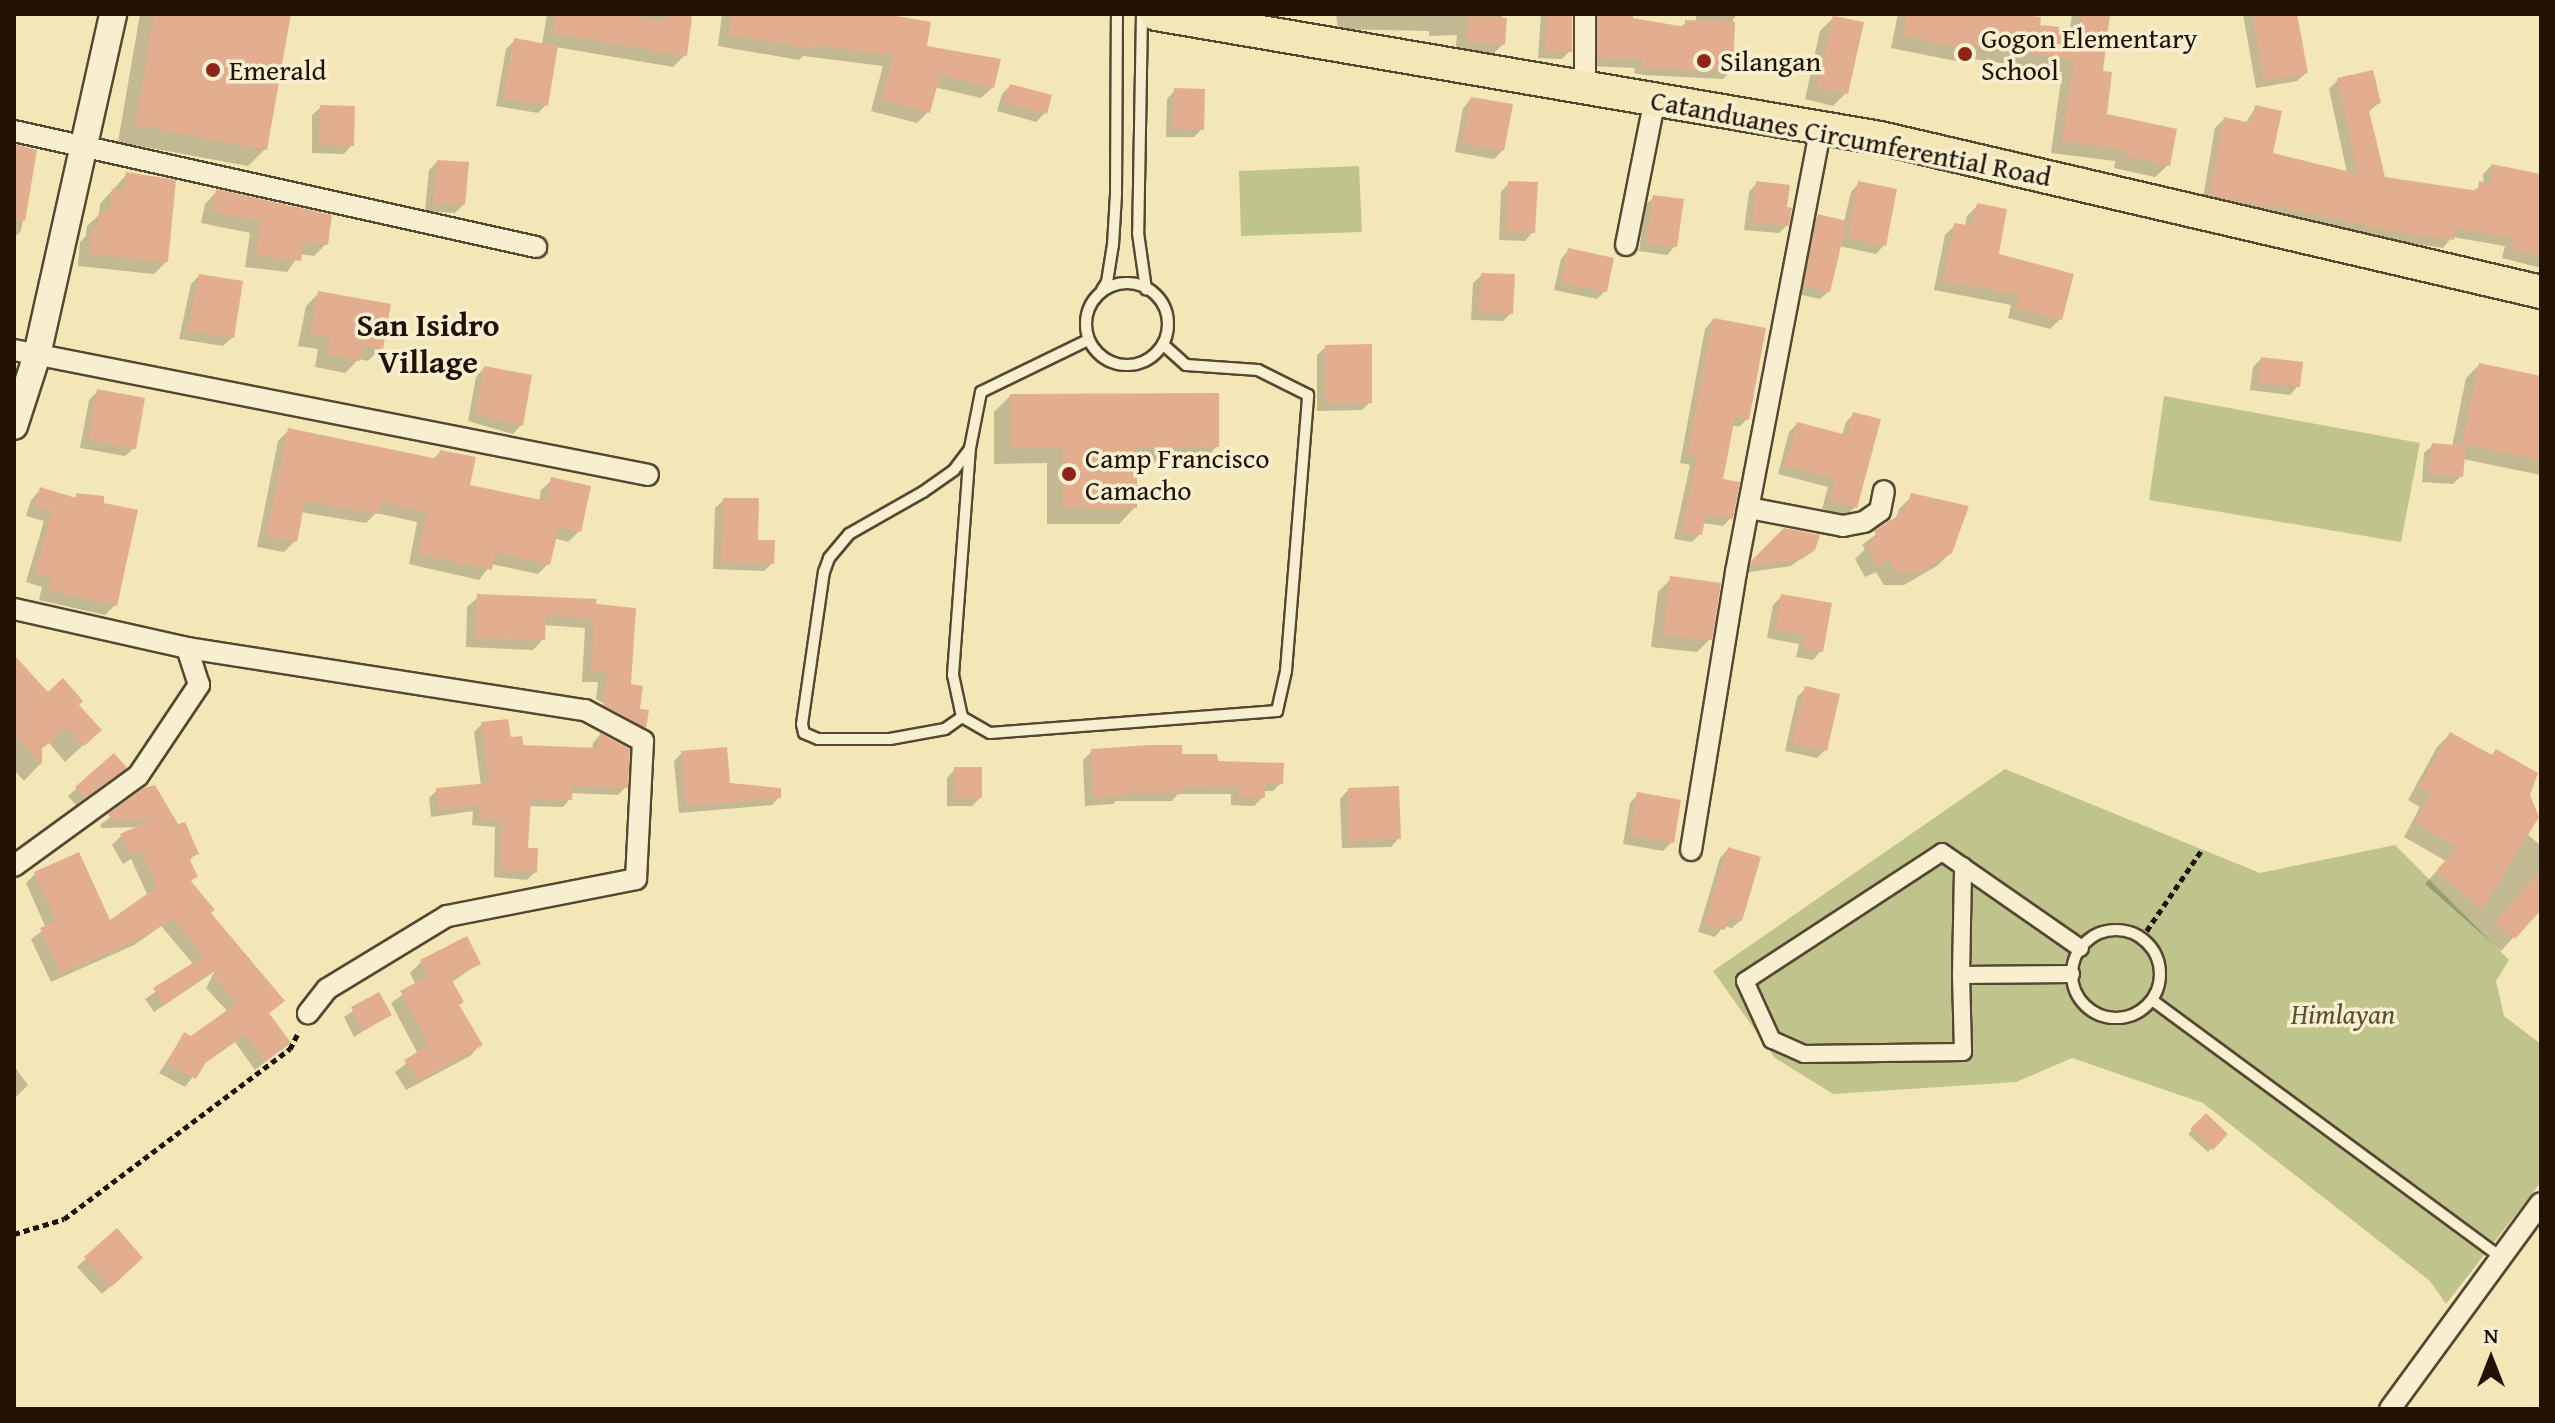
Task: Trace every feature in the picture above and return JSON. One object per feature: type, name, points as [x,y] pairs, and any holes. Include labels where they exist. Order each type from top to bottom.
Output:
[{"type":"main road","name":"Catanduanes Circumferential Road","points":[[1156,14],[1880,138],[2541,292]]},
{"type":"street","points":[[14,426],[25,353],[86,144],[113,14]]},
{"type":"street","points":[[1585,14],[1585,87]]},
{"type":"street","points":[[1626,245],[1655,98]]},
{"type":"street","points":[[1691,850],[1749,508],[1821,128]]},
{"type":"street","points":[[14,131],[86,144],[536,247]]},
{"type":"street","points":[[25,353],[648,475]]},
{"type":"street","points":[[1749,508],[1843,526],[1864,522],[1880,511],[1884,491]]},
{"type":"street","points":[[14,609],[187,648],[585,710],[643,741],[636,879],[447,916],[327,989],[308,1013]]},
{"type":"street","points":[[14,866],[138,776],[199,685],[187,648]]},
{"type":"street","points":[[1963,866],[1963,1052],[1804,1054],[1772,1040],[1745,981],[1942,852],[1963,866],[2080,948]]},
{"type":"street","points":[[1961,975],[2071,974]]},
{"type":"street","points":[[2390,1409],[2541,1203]]},
{"type":"lane","points":[[1102,290],[1120,283],[1139,284],[1155,293],[1166,308],[1169,327],[1164,345],[1151,359],[1134,366],[1115,365],[1099,355],[1088,340],[1087,313],[1107,282],[1113,245],[1117,14]]},
{"type":"lane","points":[[1142,14],[1138,233],[1146,289]]},
{"type":"lane","points":[[1088,340],[981,392],[970,448],[953,675],[962,717],[990,733],[1277,711],[1286,671],[1308,395],[1258,370],[1186,365],[1164,345]]},
{"type":"lane","points":[[962,717],[945,729],[890,739],[818,739],[804,733],[802,724],[824,572],[829,558],[849,534],[923,492],[954,470],[970,448]]},
{"type":"lane","points":[[2120,930],[2141,939],[2156,956],[2160,971],[2152,1000],[2130,1016],[2102,1016],[2080,1000],[2071,974],[2080,948],[2091,937],[2105,932],[2120,930]]},
{"type":"lane","points":[[2152,1000],[2501,1257]]},
{"type":"path","points":[[2141,939],[2201,851]]},
{"type":"path","points":[[14,1234],[64,1219],[290,1049],[308,1013]]},
{"type":"green space","points":[[1359,166],[1362,232],[1241,236],[1239,171]]},
{"type":"green space","points":[[2164,396],[2420,443],[2401,542],[2149,500]]},
{"type":"green space","name":"Himlayan","points":[[2005,769],[2260,873],[2395,845],[2509,960],[2496,981],[2504,1016],[2541,1044],[2541,1182],[2446,1304],[2430,1281],[2203,1103],[2072,1058],[2016,1082],[1833,1094],[1775,1058],[1713,971]]},
{"type":"building","name":"Emerald","points":[[154,14],[291,14],[267,150],[135,125]]},
{"type":"building","points":[[556,14],[624,14],[664,21],[665,14],[692,17],[687,56],[552,33]]},
{"type":"building","points":[[731,14],[884,14],[931,22],[927,46],[1001,59],[994,88],[940,75],[930,113],[882,100],[893,55],[813,45],[813,49],[728,35]]},
{"type":"building","points":[[1547,14],[1572,14],[1572,52],[1545,51]]},
{"type":"building","points":[[1598,14],[1633,14],[1633,18],[1685,27],[1685,20],[1735,22],[1733,72],[1653,68],[1641,66],[1642,60],[1598,58]]},
{"type":"building","points":[[1907,14],[2013,14],[2041,17],[2040,25],[2079,29],[2082,14],[2110,14],[2103,71],[2112,72],[2107,114],[2177,129],[2170,166],[2125,156],[2127,150],[2062,141],[2074,60],[1971,45],[1970,50],[1903,36]]},
{"type":"building","points":[[2252,14],[2297,14],[2308,73],[2264,81]]},
{"type":"building","points":[[1469,16],[1507,18],[1505,45],[1466,42]]},
{"type":"building","points":[[1833,16],[1864,22],[1848,94],[1817,87]]},
{"type":"building","points":[[514,38],[558,46],[548,106],[503,98]]},
{"type":"building","points":[[2373,70],[2381,103],[2368,106],[2385,177],[2478,191],[2479,181],[2493,183],[2491,164],[2541,174],[2541,256],[2510,249],[2513,238],[2455,228],[2454,240],[2390,231],[2267,204],[2267,207],[2209,195],[2224,117],[2251,123],[2255,105],[2282,111],[2273,153],[2358,174],[2337,78]]},
{"type":"building","points":[[1010,84],[1052,95],[1047,114],[1004,103]]},
{"type":"building","points":[[1174,88],[1205,89],[1204,130],[1173,129]]},
{"type":"building","points":[[1471,97],[1513,104],[1504,151],[1462,144]]},
{"type":"building","points":[[320,105],[355,106],[354,146],[319,145]]},
{"type":"building","points":[[14,144],[37,150],[25,221],[14,220]]},
{"type":"building","points":[[437,160],[469,162],[465,205],[433,203]]},
{"type":"building","points":[[126,172],[176,180],[168,262],[90,254],[92,227],[98,228],[99,211],[110,212],[112,189],[124,190]]},
{"type":"building","points":[[1508,181],[1538,182],[1535,233],[1506,232]]},
{"type":"building","points":[[1756,181],[1790,185],[1787,207],[1792,208],[1789,226],[1752,222]]},
{"type":"building","points":[[1858,181],[1897,189],[1886,246],[1847,238]]},
{"type":"building","points":[[216,189],[332,215],[328,245],[304,242],[301,261],[256,255],[261,221],[212,212]]},
{"type":"building","points":[[1653,195],[1684,199],[1677,247],[1646,243]]},
{"type":"building","points":[[1977,203],[2007,209],[1999,254],[2074,274],[2062,320],[2016,308],[2020,295],[1943,281],[1954,223],[1972,226]]},
{"type":"building","points":[[1818,214],[1847,221],[1830,292],[1804,286]]},
{"type":"building","points":[[1568,248],[1614,258],[1607,292],[1561,282]]},
{"type":"building","points":[[1481,273],[1515,274],[1513,314],[1479,312]]},
{"type":"building","points":[[199,274],[243,281],[234,338],[187,331]]},
{"type":"building","points":[[318,291],[391,304],[383,349],[363,345],[360,361],[327,354],[330,337],[310,333]]},
{"type":"building","points":[[1713,318],[1766,328],[1749,420],[1735,417],[1723,479],[1740,482],[1733,519],[1706,514],[1702,535],[1681,532],[1697,457],[1687,455]]},
{"type":"building","points":[[1372,344],[1372,403],[1325,403],[1325,345]]},
{"type":"building","points":[[2261,357],[2303,362],[2300,387],[2258,383]]},
{"type":"building","points":[[2479,363],[2541,376],[2541,460],[2462,444]]},
{"type":"building","points":[[484,366],[532,375],[523,426],[475,413]]},
{"type":"building","points":[[97,389],[145,398],[136,449],[88,440]]},
{"type":"building","points":[[1219,393],[1219,447],[1137,448],[1137,508],[1063,508],[1063,448],[1010,448],[1010,394]]},
{"type":"building","points":[[1853,412],[1881,419],[1857,508],[1830,500],[1835,479],[1785,466],[1797,422],[1847,435]]},
{"type":"building","points":[[288,428],[438,459],[440,450],[476,457],[470,485],[546,501],[551,477],[591,486],[581,532],[559,527],[550,565],[495,552],[492,570],[418,554],[427,512],[381,502],[379,514],[305,501],[297,542],[266,536]]},
{"type":"building","points":[[2432,443],[2466,446],[2463,477],[2429,474]]},
{"type":"building","points":[[40,487],[76,498],[76,493],[104,496],[104,503],[138,510],[117,606],[48,590],[51,577],[35,573],[52,511],[35,506]]},
{"type":"building","points":[[1911,493],[1969,506],[1952,553],[1918,573],[1897,573],[1889,560],[1878,565],[1867,545],[1878,537],[1874,531],[1905,511]]},
{"type":"building","points":[[723,498],[759,498],[758,540],[775,540],[774,564],[721,562]]},
{"type":"building","points":[[1784,528],[1820,535],[1815,550],[1802,559],[1750,566],[1752,560]]},
{"type":"building","points":[[1670,576],[1721,583],[1712,640],[1663,635]]},
{"type":"building","points":[[477,594],[597,599],[596,604],[636,608],[631,684],[643,686],[640,709],[649,710],[646,728],[603,705],[608,673],[591,672],[594,619],[546,615],[545,640],[475,638]]},
{"type":"building","points":[[1781,594],[1832,603],[1823,652],[1803,649],[1806,636],[1775,630]]},
{"type":"building","points":[[14,655],[48,692],[63,678],[83,701],[79,705],[102,730],[84,746],[67,727],[42,748],[42,765],[14,735]]},
{"type":"building","points":[[1805,686],[1840,694],[1827,751],[1792,743]]},
{"type":"building","points":[[508,719],[511,737],[522,736],[523,745],[598,748],[600,733],[630,749],[628,788],[573,786],[572,800],[531,799],[528,848],[538,848],[537,873],[501,870],[502,820],[479,818],[480,805],[439,810],[436,788],[489,783],[481,722]]},
{"type":"building","points":[[2450,732],[2492,755],[2496,749],[2538,773],[2530,795],[2539,817],[2482,910],[2437,870],[2457,847],[2415,823],[2431,793],[2419,787]]},
{"type":"building","points":[[1182,745],[1182,754],[1217,754],[1218,761],[1284,763],[1283,784],[1265,783],[1265,798],[1238,797],[1239,786],[1182,787],[1182,793],[1123,793],[1123,796],[1093,798],[1091,749]]},
{"type":"building","points":[[727,747],[730,783],[781,788],[781,798],[686,806],[681,751]]},
{"type":"building","points":[[114,753],[127,768],[85,798],[75,787]]},
{"type":"building","points":[[954,767],[982,767],[982,798],[954,798]]},
{"type":"building","points":[[155,785],[178,824],[185,822],[199,854],[189,858],[198,877],[190,880],[215,910],[211,913],[285,1001],[269,1013],[291,1043],[265,1062],[245,1034],[206,1062],[196,1079],[167,1063],[184,1032],[191,1036],[237,1003],[214,977],[220,967],[164,1005],[153,988],[204,956],[172,918],[146,936],[60,974],[40,928],[56,921],[34,872],[79,852],[110,920],[157,887],[141,851],[133,856],[120,834],[156,818],[112,820],[108,814],[144,788]]},
{"type":"building","points":[[1399,786],[1401,839],[1349,841],[1348,788]]},
{"type":"building","points":[[1637,792],[1681,800],[1674,843],[1630,836]]},
{"type":"building","points":[[1728,847],[1761,857],[1742,921],[1729,917],[1725,930],[1705,924]]},
{"type":"building","points":[[2541,870],[2541,910],[2515,939],[2495,922]]},
{"type":"building","points":[[467,936],[481,964],[451,979],[464,1002],[459,1005],[483,1045],[418,1081],[404,1060],[429,1045],[400,991],[428,976],[420,960]]},
{"type":"building","points":[[379,992],[392,1015],[363,1031],[351,1007]]},
{"type":"building","points":[[2206,1113],[2228,1134],[2213,1150],[2190,1129]]},
{"type":"building","points":[[117,1228],[143,1258],[111,1287],[84,1257]]},
{"type":"place","name":"Gogon Elementary School","points":[[1965,54]]},
{"type":"place","name":"Silangan","points":[[1704,61]]},
{"type":"place","name":"Emerald","points":[[213,70]]},
{"type":"place","name":"Camp Francisco Camacho","points":[[1069,474]]},
{"type":"district","name":"San Isidro Village","points":[[428,344]]}]
